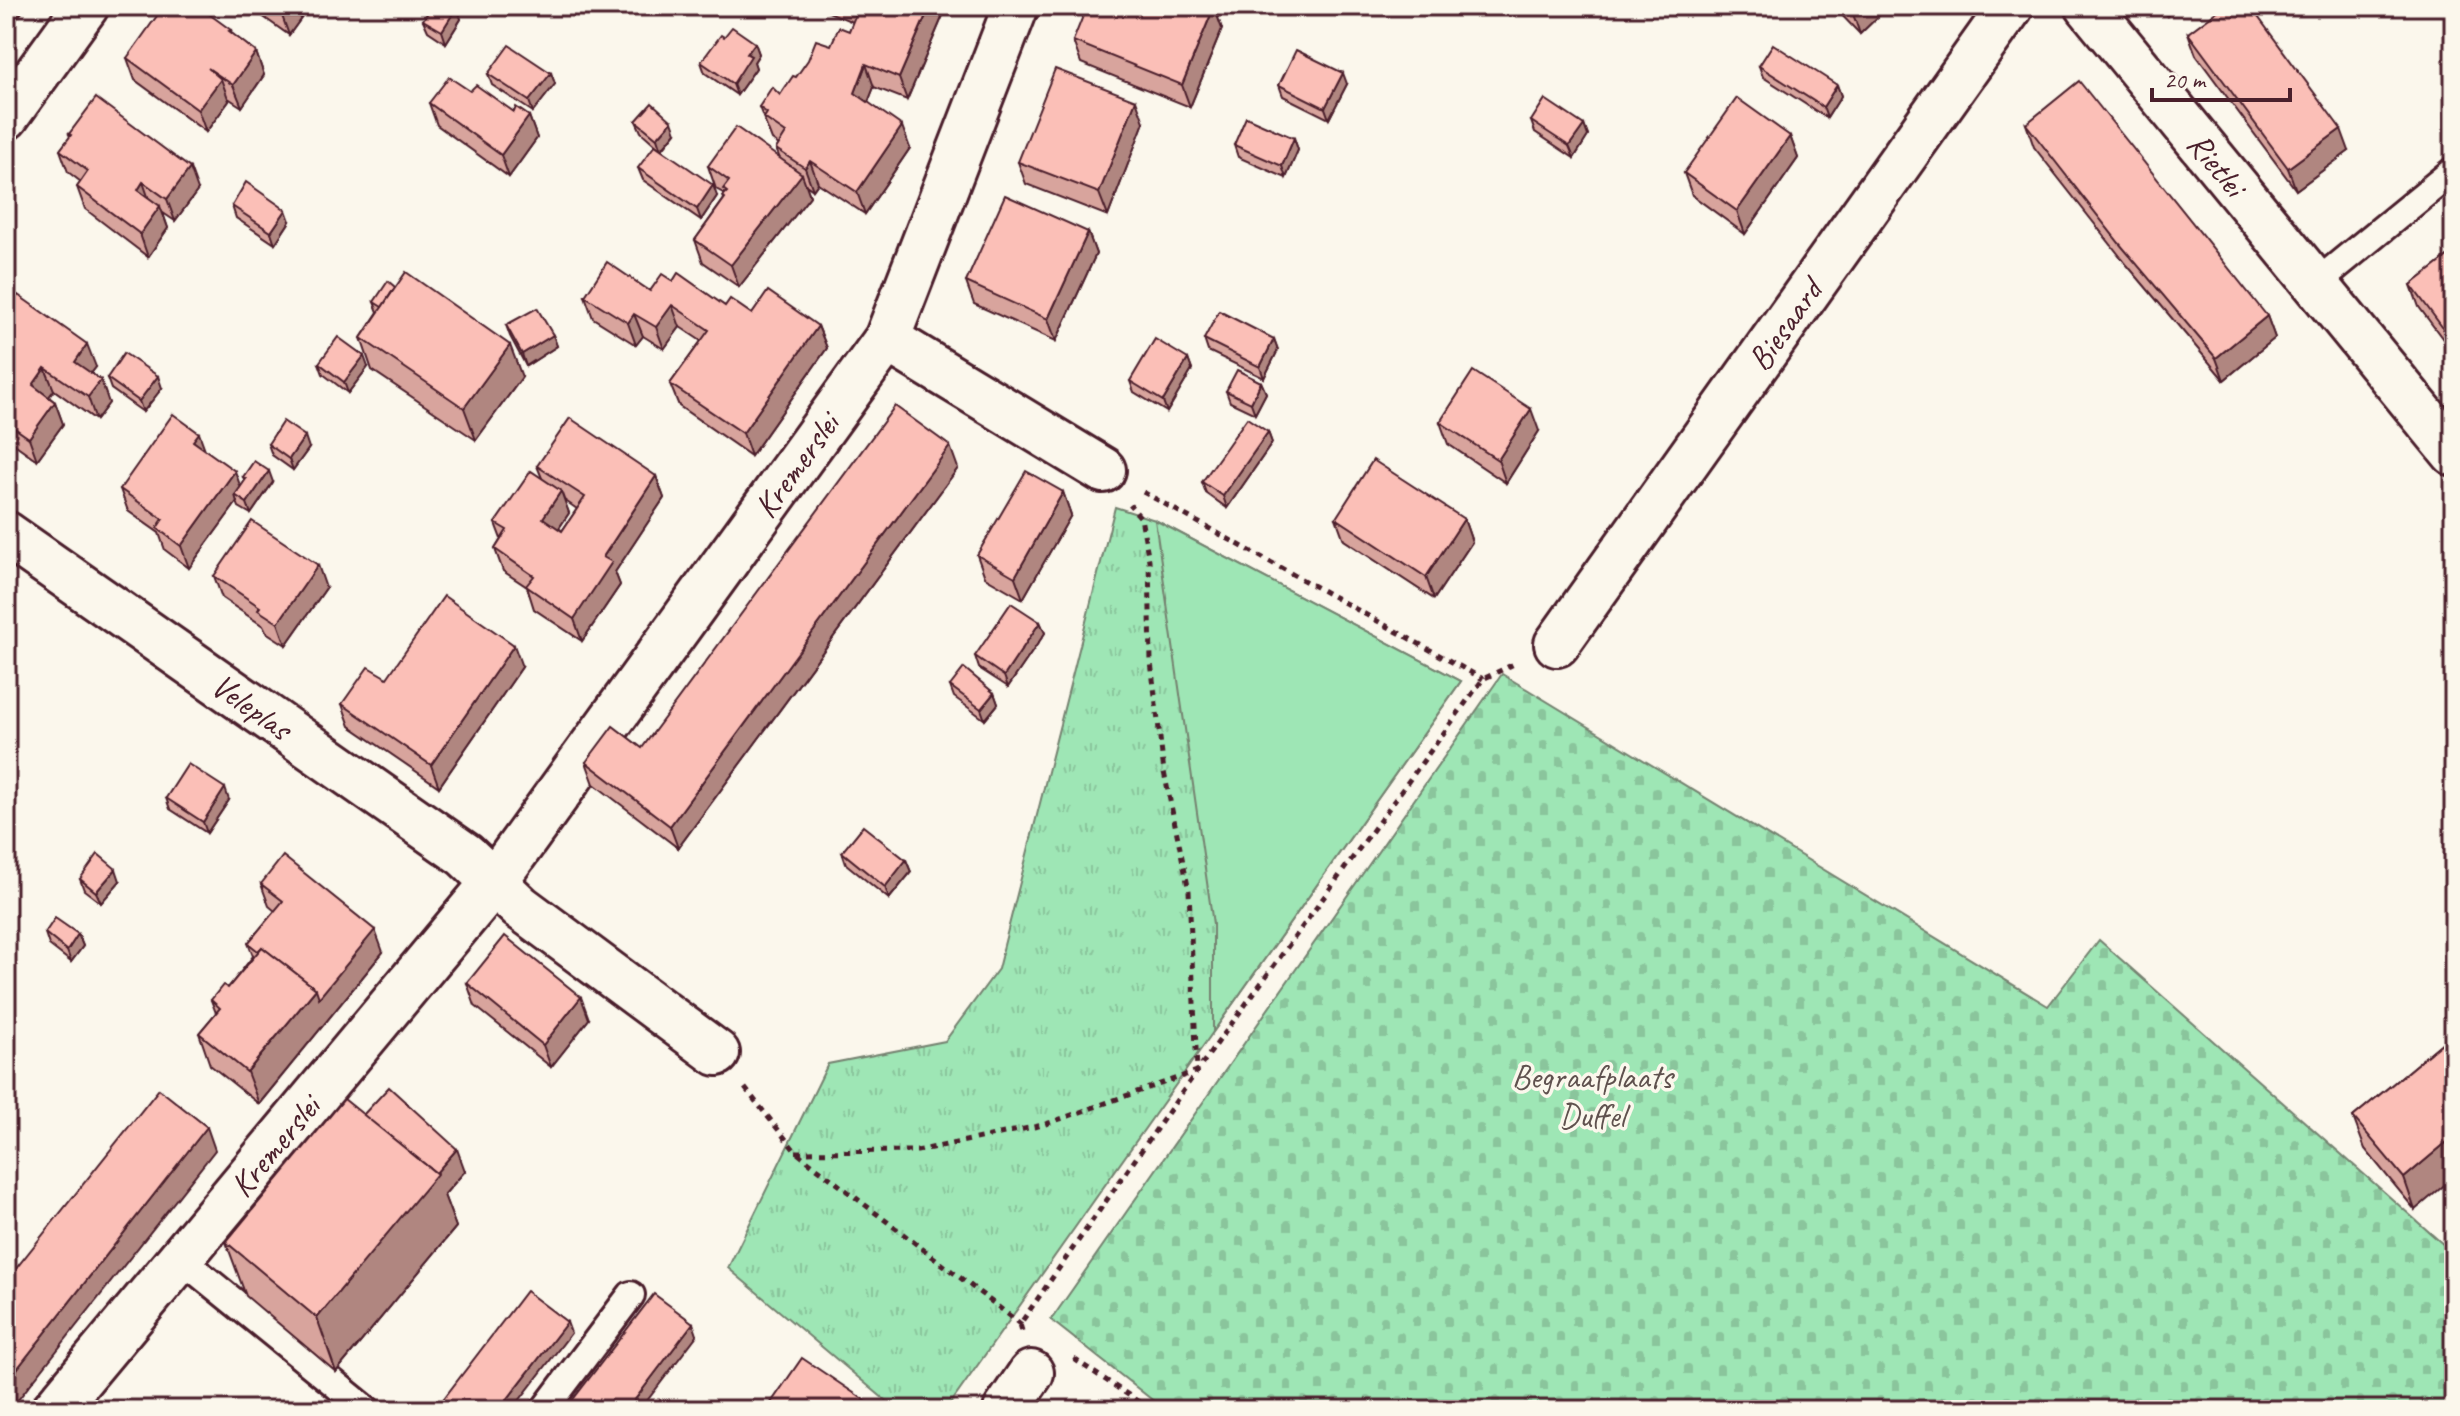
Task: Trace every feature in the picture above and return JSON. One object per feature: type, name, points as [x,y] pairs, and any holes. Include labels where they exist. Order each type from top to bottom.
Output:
[{"type":"street","points":[[6,117],[86,6]]},
{"type":"street","name":"Kremerslei","points":[[54,1410],[494,882],[887,339],[1016,6]]},
{"type":"street","name":"Biesaard","points":[[1557,644],[2011,6]]},
{"type":"street","name":"Rietlei","points":[[2088,6],[2454,453]]},
{"type":"street","points":[[887,339],[1103,470]]},
{"type":"street","name":"Veleplas","points":[[6,534],[465,855],[494,882]]},
{"type":"street","points":[[494,882],[520,907],[717,1053]]},
{"type":"street","points":[[1006,1410],[1045,1354]]},
{"type":"lane","points":[[2315,284],[2454,170]]},
{"type":"lane","points":[[180,1258],[367,1410]]},
{"type":"lane","points":[[544,1410],[631,1295]]},
{"type":"path","points":[[1103,470],[1483,679]]},
{"type":"path","points":[[1103,470],[1141,518],[1149,560],[1151,662],[1164,772],[1189,891],[1197,1071]]},
{"type":"path","points":[[1020,1324],[1197,1071],[1483,679],[1557,644]]},
{"type":"path","points":[[717,1053],[796,1152],[1020,1324],[1045,1354],[1145,1406],[1142,1410]]},
{"type":"path","points":[[796,1152],[917,1151],[1043,1125],[1197,1071]]},
{"type":"path","points":[[1020,1324],[1045,1354]]},
{"type":"green space","points":[[1115,507],[1155,520],[1461,681],[946,1410],[897,1410],[728,1268],[828,1064],[945,1041],[998,969]]},
{"type":"green space","points":[[1155,520],[1461,681],[1213,1032],[1213,924]]},
{"type":"green space","name":"Begraafplaats Duffel","points":[[1502,674],[2048,1006],[2099,940],[2454,1254],[2454,1410],[1165,1410],[1051,1320]]},
{"type":"building","points":[[164,6],[198,6],[256,52],[233,85],[208,68],[221,79],[198,110],[127,58]]},
{"type":"building","points":[[271,6],[286,6],[281,13]]},
{"type":"building","points":[[432,6],[457,7],[442,31],[423,20]]},
{"type":"building","points":[[859,6],[930,6],[899,78],[866,64],[855,93],[902,126],[857,192],[810,161],[805,168],[776,149],[786,133],[764,118],[767,113],[759,107],[772,87],[780,95],[793,76],[796,77],[808,60],[816,40],[831,45],[839,27],[849,31]]},
{"type":"building","points":[[1087,6],[1214,7],[1182,85],[1073,41]]},
{"type":"building","points":[[2224,6],[2250,6],[2341,129],[2288,168],[2188,33]]},
{"type":"building","points":[[732,27],[755,43],[747,54],[751,56],[733,84],[701,62],[721,35],[724,37]]},
{"type":"building","points":[[1773,44],[1837,85],[1823,107],[1759,66]]},
{"type":"building","points":[[509,45],[551,73],[529,101],[488,74]]},
{"type":"building","points":[[1296,50],[1343,73],[1325,108],[1279,85]]},
{"type":"building","points":[[1055,69],[1136,100],[1099,193],[1018,162]]},
{"type":"building","points":[[449,77],[470,91],[476,85],[514,112],[516,107],[529,116],[501,155],[429,103]]},
{"type":"building","points":[[2079,81],[2267,316],[2216,358],[2119,243],[2026,124]]},
{"type":"building","points":[[96,98],[190,168],[167,199],[143,182],[138,190],[160,206],[140,234],[77,187],[88,171],[60,150]]},
{"type":"building","points":[[1737,98],[1790,136],[1737,211],[1684,173]]},
{"type":"building","points":[[1545,99],[1584,125],[1569,146],[1531,121]]},
{"type":"building","points":[[652,103],[672,121],[657,138],[636,121]]},
{"type":"building","points":[[1246,117],[1294,138],[1282,166],[1234,145]]},
{"type":"building","points":[[736,127],[802,174],[731,265],[695,240],[725,198],[723,196],[727,192],[723,189],[729,181],[708,166]]},
{"type":"building","points":[[655,145],[713,185],[697,209],[638,168]]},
{"type":"building","points":[[246,182],[286,210],[271,232],[232,206]]},
{"type":"building","points":[[1005,195],[1088,232],[1048,319],[966,282]]},
{"type":"building","points":[[2454,252],[2454,343],[2411,285]]},
{"type":"building","points":[[607,262],[650,291],[662,274],[673,281],[678,273],[725,306],[730,299],[752,314],[768,291],[818,326],[743,433],[670,384],[709,330],[672,305],[656,327],[634,314],[628,323],[585,296]]},
{"type":"building","points":[[406,272],[510,345],[464,408],[361,338]]},
{"type":"building","points":[[388,281],[395,287],[382,307],[374,302]]},
{"type":"building","points":[[18,295],[87,344],[75,362],[101,380],[88,397],[45,368],[33,385],[55,402],[29,438],[6,422],[6,312]]},
{"type":"building","points":[[537,308],[553,335],[522,354],[506,325]]},
{"type":"building","points":[[1219,311],[1274,339],[1260,367],[1204,339]]},
{"type":"building","points":[[338,337],[364,356],[344,382],[319,363]]},
{"type":"building","points":[[1155,339],[1188,359],[1163,401],[1130,381]]},
{"type":"building","points":[[124,353],[158,376],[139,401],[107,378]]},
{"type":"building","points":[[1237,370],[1261,382],[1251,403],[1226,391]]},
{"type":"building","points":[[1473,371],[1531,409],[1498,460],[1440,422]]},
{"type":"building","points":[[895,406],[950,446],[670,826],[586,762],[613,726],[642,748]]},
{"type":"building","points":[[173,414],[199,433],[193,441],[235,471],[181,546],[157,528],[163,519],[120,489]]},
{"type":"building","points":[[570,418],[656,476],[603,557],[612,562],[574,619],[526,586],[534,576],[495,549],[507,530],[495,523],[531,471],[561,491],[543,518],[562,531],[585,497],[537,466]]},
{"type":"building","points":[[1247,418],[1268,432],[1223,496],[1202,482]]},
{"type":"building","points":[[283,421],[305,436],[289,459],[268,444]]},
{"type":"building","points":[[1373,460],[1464,519],[1426,577],[1336,518]]},
{"type":"building","points":[[254,461],[269,471],[247,503],[235,495]]},
{"type":"building","points":[[1026,471],[1063,492],[1015,577],[977,555]]},
{"type":"building","points":[[252,521],[318,565],[278,623],[214,576]]},
{"type":"building","points":[[444,596],[514,645],[431,765],[342,704],[368,667],[387,678]]},
{"type":"building","points":[[1011,603],[1040,622],[1004,676],[975,656]]},
{"type":"building","points":[[964,668],[994,693],[981,709],[950,686]]},
{"type":"building","points":[[188,764],[225,788],[203,822],[166,798]]},
{"type":"building","points":[[863,826],[906,860],[885,887],[842,852]]},
{"type":"building","points":[[98,854],[116,869],[96,892],[80,879]]},
{"type":"building","points":[[283,856],[375,930],[319,998],[316,989],[262,947],[258,951],[248,943],[283,901],[261,884]]},
{"type":"building","points":[[55,918],[78,934],[67,951],[45,933]]},
{"type":"building","points":[[505,936],[581,997],[543,1045],[467,983]]},
{"type":"building","points":[[262,947],[316,989],[247,1072],[199,1033],[220,1008],[211,1000],[223,985],[228,988]]},
{"type":"building","points":[[2454,1033],[2454,1136],[2404,1178],[2353,1117]]},
{"type":"building","points":[[389,1087],[457,1149],[436,1173],[363,1115]]},
{"type":"building","points":[[159,1089],[207,1127],[6,1383],[6,1281]]},
{"type":"building","points":[[344,1099],[437,1174],[317,1318],[226,1242]]},
{"type":"building","points":[[526,1291],[567,1322],[499,1410],[435,1410]]},
{"type":"building","points":[[654,1294],[693,1323],[627,1410],[565,1410]]},
{"type":"building","points":[[802,1358],[879,1410],[766,1410]]}]
